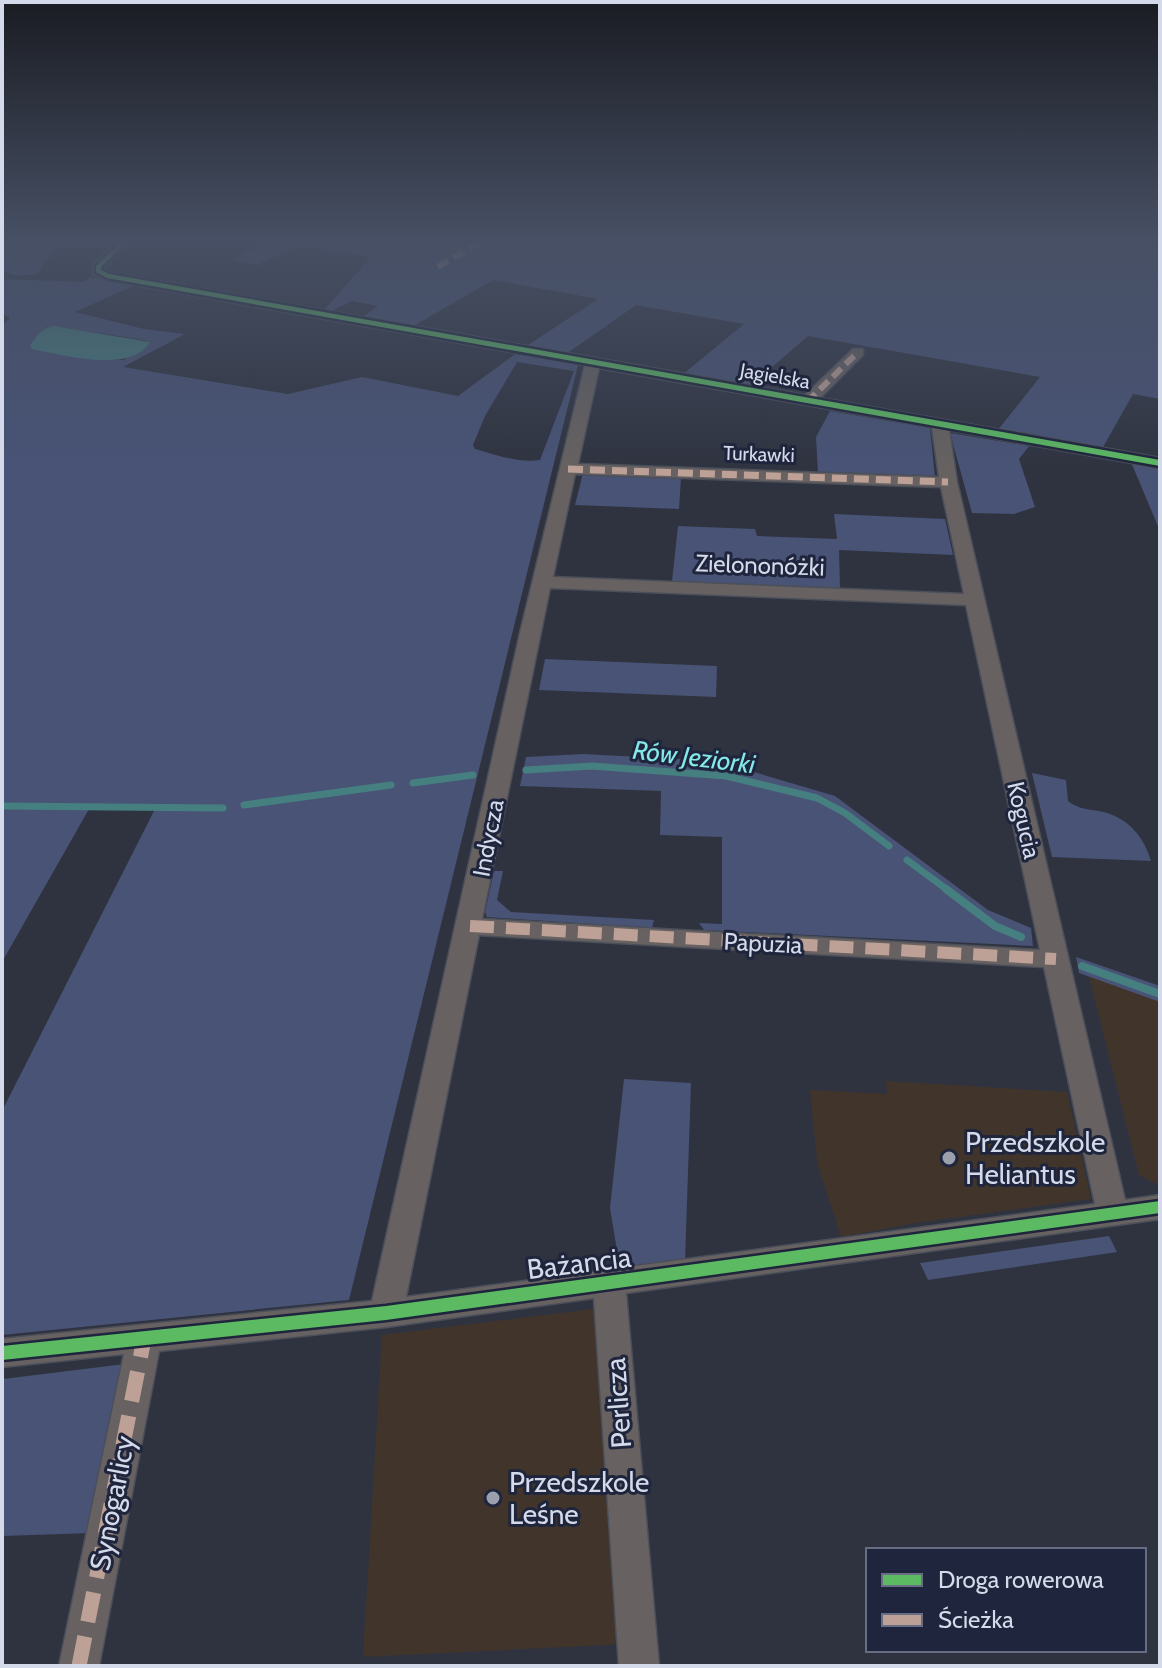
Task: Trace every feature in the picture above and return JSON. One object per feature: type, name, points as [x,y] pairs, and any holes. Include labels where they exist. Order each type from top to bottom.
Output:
[{"type":"street","name":"Jagielska","points":[[335,317],[1160,463]]},
{"type":"street","points":[[807,402],[858,352]]},
{"type":"street","name":"Indycza","points":[[386,1313],[530,633],[593,363]]},
{"type":"street","name":"Kogucia","points":[[940,426],[948,482],[1113,1214]]},
{"type":"street","name":"Turkawki","points":[[568,469],[948,482]]},
{"type":"street","name":"Zielononóżki","points":[[544,582],[974,600]]},
{"type":"street","name":"Papuzia","points":[[470,926],[1056,959]]},
{"type":"street","name":"Bażancia","points":[[2,1353],[386,1313],[1160,1207]]},
{"type":"street","name":"Perlicza","points":[[609,1284],[639,1666]]},
{"type":"street","name":"Synogarlicy","points":[[79,1666],[144,1339]]},
{"type":"shaded area","points":[[95,317],[144,329],[185,334],[123,367],[288,394],[362,377],[458,396],[515,354],[578,365],[349,1300],[2,1335],[2,1111],[155,809],[89,809],[2,962],[2,325],[10,318]],"holes":[[[47,327],[150,342],[123,360],[32,349]],[[517,362],[574,371],[540,460],[507,458],[475,449],[473,445],[485,416]]]},
{"type":"shaded area","points":[[363,317],[430,317],[412,327]]},
{"type":"shaded area","points":[[571,317],[619,317],[566,354],[525,347]]},
{"type":"shaded area","points":[[703,317],[1160,317],[1160,399],[1133,394],[1102,449],[997,431],[1040,377],[808,336],[749,387],[682,375],[744,324]]},
{"type":"shaded area","points":[[54,326],[150,342],[140,352],[112,360],[78,358],[32,349],[30,345],[38,335]]},
{"type":"shaded area","points":[[830,411],[930,428],[935,478],[818,473],[816,437]]},
{"type":"shaded area","points":[[950,433],[1029,446],[1019,459],[1035,507],[1014,514],[972,513]]},
{"type":"shaded area","points":[[1131,462],[1160,467],[1160,531]]},
{"type":"shaded area","points":[[583,473],[681,477],[679,509],[575,505]]},
{"type":"shaded area","points":[[834,514],[945,519],[953,555],[839,550],[840,589],[672,581],[678,526],[755,529],[757,536],[837,539]]},
{"type":"shaded area","points":[[545,659],[717,666],[716,697],[539,690]]},
{"type":"shaded area","points":[[583,754],[716,761],[835,796],[988,910],[1031,928],[1033,946],[704,930],[699,923],[722,924],[722,837],[660,835],[661,791],[520,786],[526,757]]},
{"type":"shaded area","points":[[1032,773],[1066,780],[1068,801],[1125,822],[1141,839],[1151,861],[1052,857]]},
{"type":"shaded area","points":[[494,871],[503,871],[497,900],[511,912],[654,920],[652,928],[487,917],[485,912]]},
{"type":"shaded area","points":[[1076,957],[1160,986],[1160,1002],[1079,973]]},
{"type":"shaded area","points":[[1089,976],[1160,1002],[1160,1186],[1139,1175]]},
{"type":"shaded area","points":[[624,1079],[691,1083],[685,1261],[620,1269],[610,1208]]},
{"type":"shaded area","name":"Przedszkole Heliantus","points":[[886,1081],[1067,1092],[1091,1199],[916,1223],[841,1237],[817,1162],[810,1090],[887,1094]]},
{"type":"shaded area","points":[[1109,1236],[1117,1252],[928,1280],[920,1263]]},
{"type":"shaded area","name":"Przedszkole Leśne","points":[[601,1308],[626,1644],[363,1657],[382,1335]]},
{"type":"shaded area","points":[[125,1364],[92,1533],[2,1536],[3,1379]]},
{"type":"waterway","name":"Rów Jeziorki","points":[[526,770],[592,766],[726,776],[817,798],[845,813],[889,846]]},
{"type":"waterway","name":"Rów Jeziorki","points":[[413,783],[473,775]]},
{"type":"waterway","name":"Rów Jeziorki","points":[[244,805],[391,785]]},
{"type":"waterway","name":"Rów Jeziorki","points":[[2,806],[223,808]]},
{"type":"waterway","name":"Rów Jeziorki","points":[[907,860],[949,891]]},
{"type":"waterway","name":"Rów Jeziorki","points":[[946,889],[995,926],[1021,937]]},
{"type":"waterway","name":"Rów Jeziorki","points":[[1082,966],[1160,994]]},
{"type":"marked path","points":[[807,402],[858,352]]},
{"type":"marked path","points":[[568,469],[948,482]]},
{"type":"marked path","points":[[470,926],[1056,959]]},
{"type":"marked path","points":[[79,1666],[144,1339]]},
{"type":"cycle path","points":[[337,317],[1160,463]]},
{"type":"cycle path","points":[[2,1353],[386,1313],[1160,1207]]},
{"type":"place","name":"Przedszkole Heliantus","points":[[949,1158]]},
{"type":"place","name":"Przedszkole Leśne","points":[[493,1498]]}]
